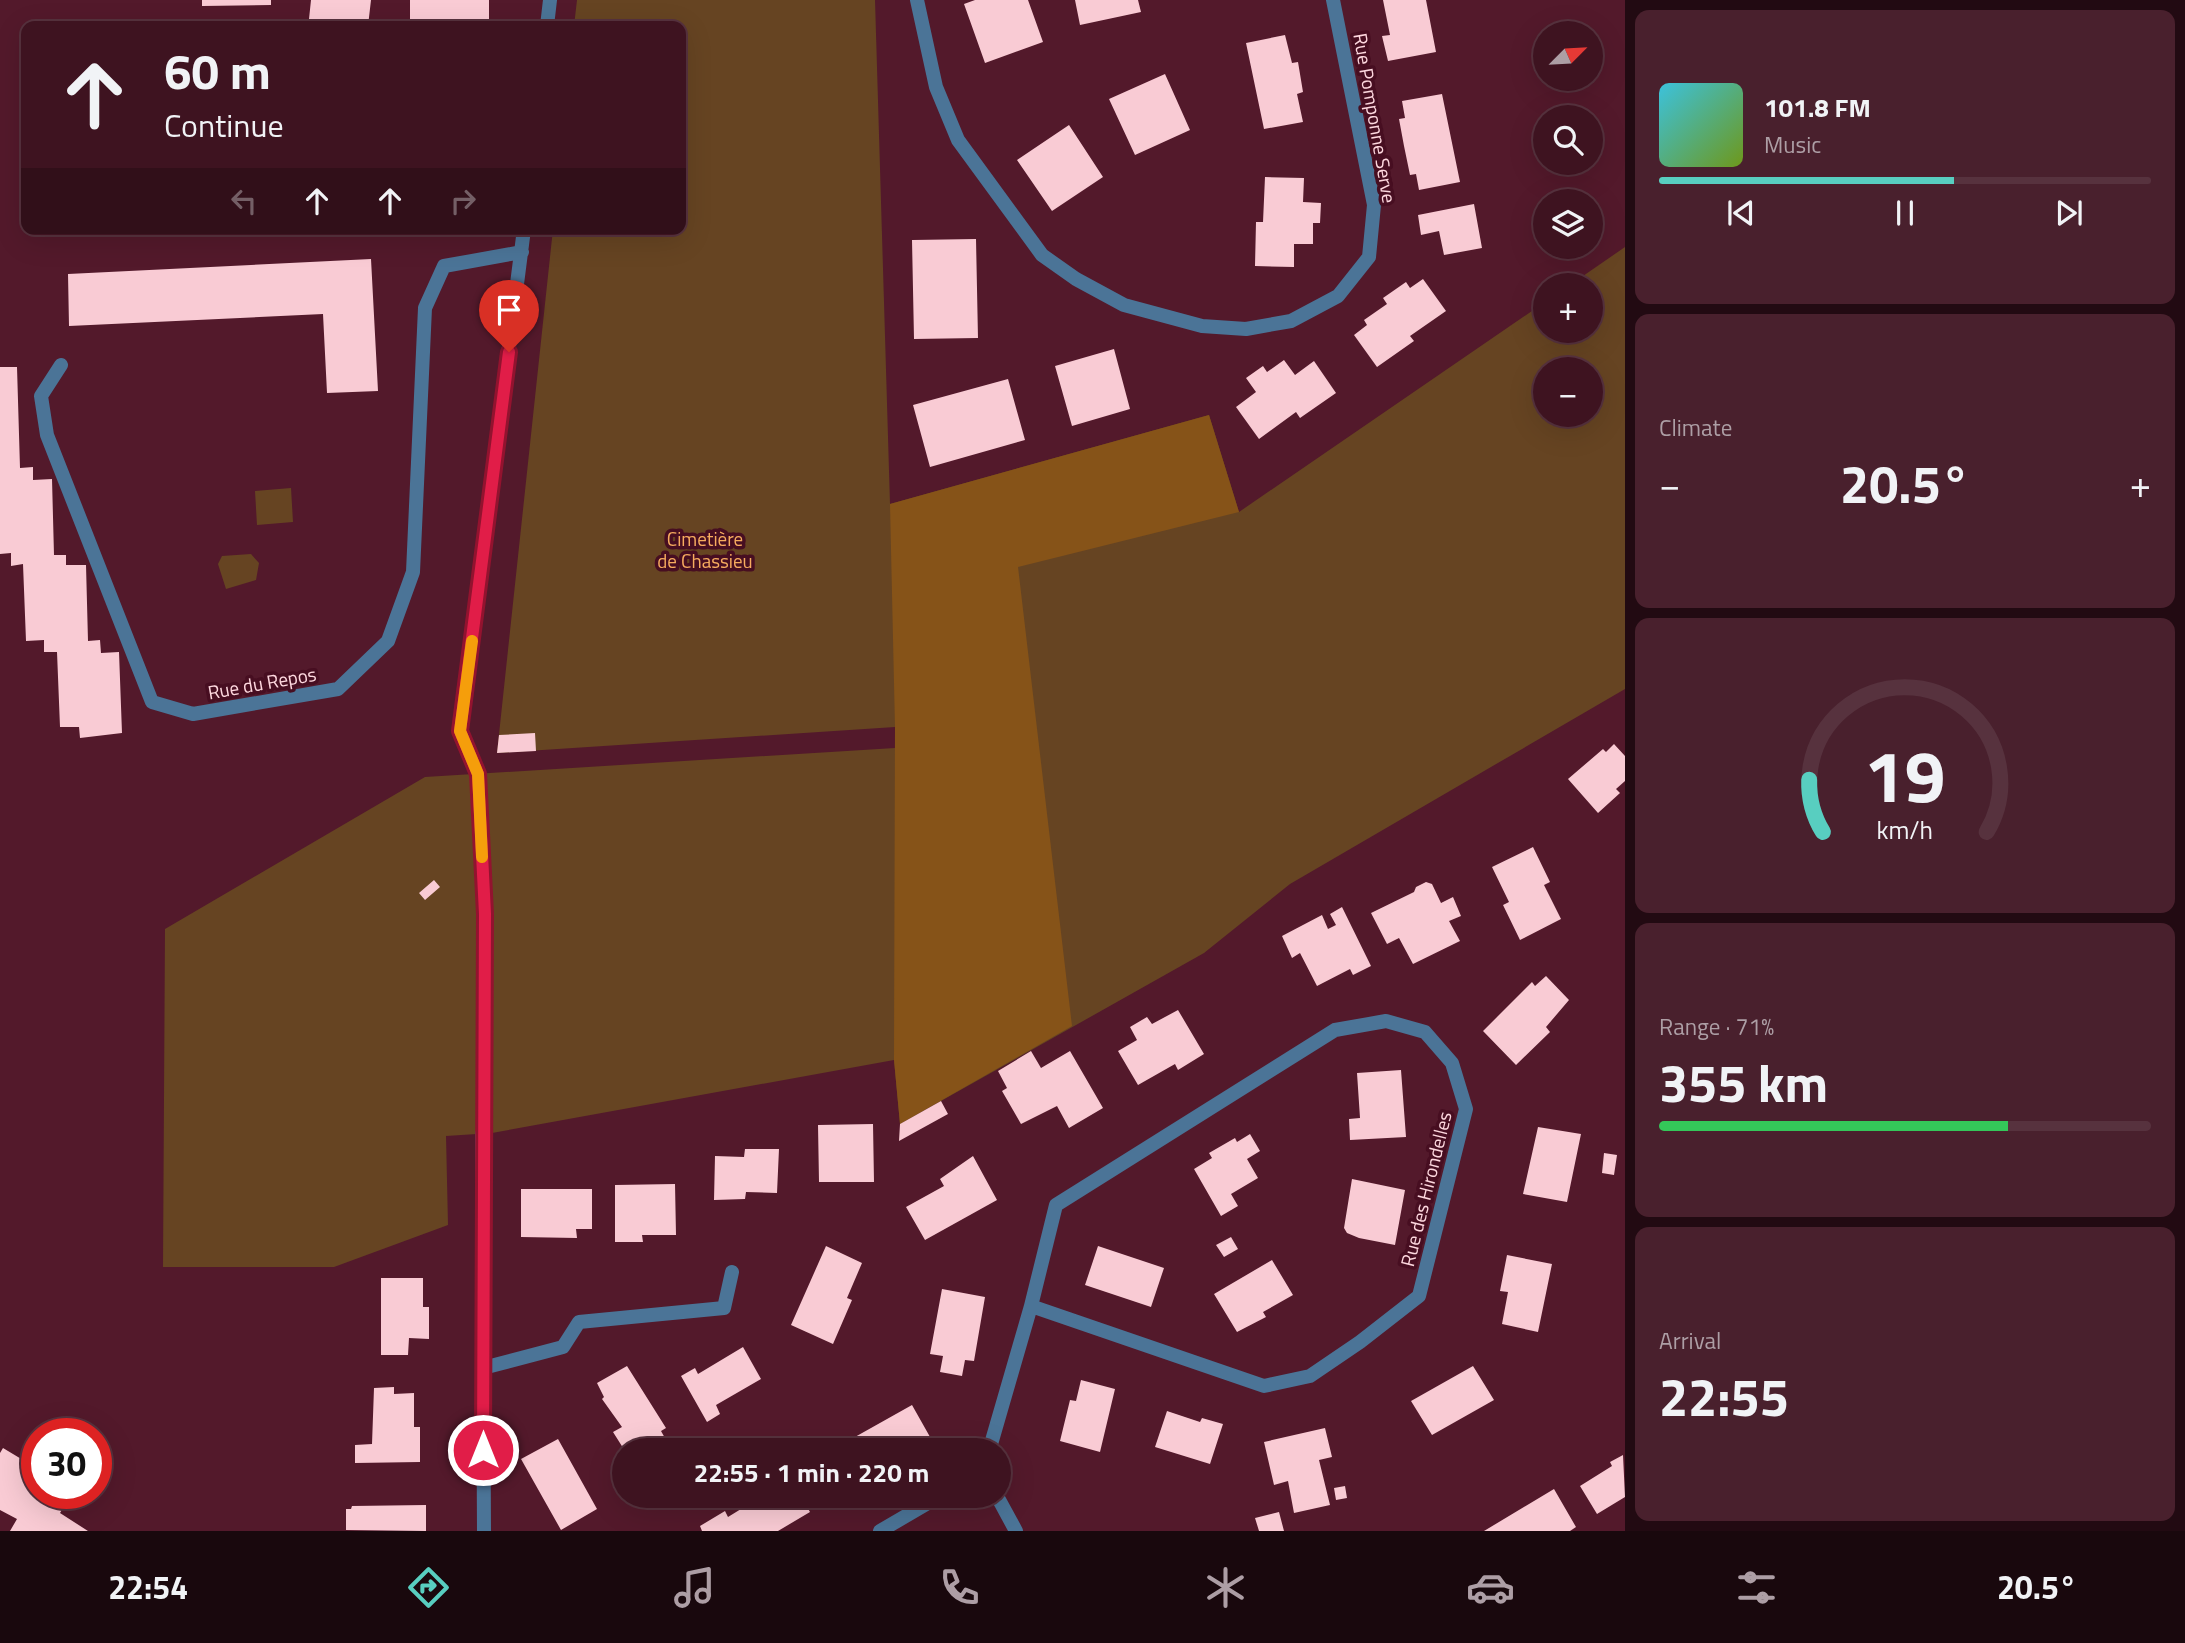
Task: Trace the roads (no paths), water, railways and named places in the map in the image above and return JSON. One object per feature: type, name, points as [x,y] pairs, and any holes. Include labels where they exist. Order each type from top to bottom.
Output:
[{"type":"street","points":[[548,21],[550,0]]},
{"type":"street","name":"Rue Pomponne Serve","points":[[916,0],[936,88],[958,140],[1042,255],[1076,279],[1124,305],[1202,326],[1246,329],[1290,321],[1339,296],[1369,257],[1374,205],[1333,0]]},
{"type":"street","points":[[478,774],[460,731],[523,235]]},
{"type":"street","name":"Rue du Repos","points":[[61,365],[41,396],[47,435],[152,702],[194,714],[338,689],[388,641],[413,572],[425,308],[444,266],[522,252]]},
{"type":"street","name":"Rue des Hirondelles","points":[[993,1438],[1031,1306],[1056,1205],[1335,1030],[1386,1021],[1425,1032],[1452,1063],[1466,1109],[1419,1296],[1360,1342],[1310,1376],[1264,1386],[1031,1306]]},
{"type":"street","points":[[482,1133],[484,1531]]},
{"type":"street","points":[[483,1368],[563,1347],[579,1322],[724,1308],[732,1272]]},
{"type":"street","points":[[880,1531],[919,1508]]},
{"type":"street","points":[[1004,1508],[1016,1531]]},
{"type":"lane","points":[[478,774],[485,914],[482,1133]]},
{"type":"park label","name":"Cimetière de Chassieu","points":[[705,550]]}]
